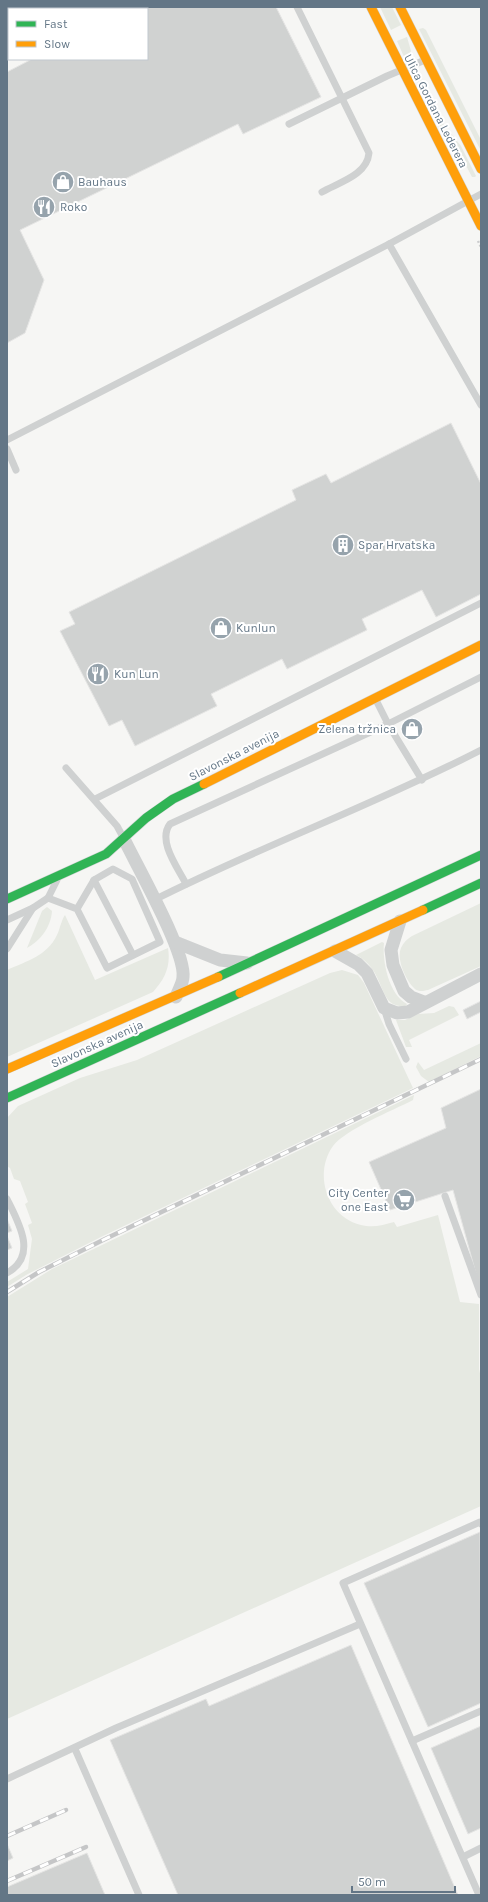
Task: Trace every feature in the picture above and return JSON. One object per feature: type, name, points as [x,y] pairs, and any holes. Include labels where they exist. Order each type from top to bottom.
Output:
[{"type":"main road","name":"Ulica Gordana Lederera","points":[[372,7],[402,70],[481,226]]},
{"type":"main road","name":"Ulica Gordana Lederera","points":[[400,7],[481,169]]},
{"type":"main road","name":"Slavonska avenija","points":[[7,899],[59,877],[106,854],[146,818],[173,799],[481,645]]},
{"type":"main road","name":"Slavonska avenija","points":[[7,1069],[176,997],[481,855]]},
{"type":"main road","name":"Slavonska avenija","points":[[11,1096],[335,951],[481,883]]},
{"type":"street","points":[[124,839],[175,942],[181,961],[183,977],[176,997]]},
{"type":"street","points":[[400,921],[391,950],[393,965],[404,991],[411,997],[424,1002]]},
{"type":"street","points":[[175,942],[220,960],[248,963]]},
{"type":"street","points":[[335,951],[358,964],[367,973],[384,1008],[397,1013],[408,1012],[424,1002],[481,974]]},
{"type":"lane","points":[[297,7],[369,153],[368,161],[362,170],[322,192]]},
{"type":"lane","points":[[289,124],[402,70],[427,60]]},
{"type":"lane","points":[[7,440],[389,244],[481,194]]},
{"type":"lane","points":[[389,244],[481,406]]},
{"type":"lane","points":[[7,449],[16,470]]},
{"type":"lane","points":[[95,799],[481,603]]},
{"type":"lane","points":[[186,884],[165,842],[165,831],[170,824],[388,724],[481,677]]},
{"type":"lane","points":[[375,698],[388,724],[422,780]]},
{"type":"lane","points":[[154,900],[186,884],[422,780],[481,750]]},
{"type":"lane","points":[[66,768],[95,799],[117,826],[124,839]]},
{"type":"lane","points":[[48,898],[77,908],[107,968],[160,942],[132,879],[113,870],[94,880],[77,908]]},
{"type":"lane","points":[[7,920],[33,908],[48,898],[59,877]]},
{"type":"lane","points":[[94,880],[134,955]]},
{"type":"lane","points":[[7,949],[33,908]]},
{"type":"lane","points":[[384,1008],[389,1024],[406,1059]]},
{"type":"lane","points":[[7,1105],[11,1096]]},
{"type":"lane","points":[[445,1196],[481,1295]]},
{"type":"lane","points":[[7,1199],[25,1240],[23,1258],[16,1268],[7,1273]]},
{"type":"lane","points":[[478,1895],[342,1583],[480,1522],[481,1524]]},
{"type":"lane","points":[[7,1779],[75,1749],[116,1728],[360,1624]]},
{"type":"lane","points":[[412,1741],[481,1711]]},
{"type":"lane","points":[[75,1749],[139,1895]]},
{"type":"lane","points":[[462,1857],[481,1848]]},
{"type":"shaded area","points":[[380,7],[392,7],[401,25],[391,30]]},
{"type":"shaded area","points":[[423,28],[426,30],[481,140],[481,151],[419,29]]},
{"type":"shaded area","points":[[407,37],[411,51],[408,59],[405,59],[397,41]]},
{"type":"shaded area","points":[[415,77],[422,80],[445,126],[461,146],[476,176],[475,177],[472,177],[459,152],[444,134]]},
{"type":"shaded area","points":[[481,903],[481,966],[428,990],[420,991],[415,989],[408,981],[401,964],[400,953],[404,943],[412,936]]},
{"type":"shaded area","points":[[47,907],[52,911],[50,923],[36,942],[27,948],[42,911]]},
{"type":"shaded area","points":[[65,915],[95,980],[168,948],[169,961],[164,977],[153,992],[7,1057],[7,970],[29,961],[48,948],[57,935]]},
{"type":"shaded area","points":[[382,942],[384,943],[384,959],[388,977],[396,993],[401,1000],[407,1004],[405,1007],[395,1005],[388,1000],[371,967],[356,955]]},
{"type":"shaded area","points":[[342,970],[358,975],[364,983],[413,1088],[101,1237],[26,1275],[7,1287],[7,1282],[28,1269],[32,1239],[28,1225],[32,1223],[25,1204],[28,1202],[20,1181],[14,1179],[10,1168],[7,1166],[7,1118],[18,1106],[80,1078],[137,1060],[330,973]]},
{"type":"shaded area","points":[[449,1006],[454,1007],[459,1015],[409,1040],[412,1047],[406,1047],[396,1020],[405,1020],[418,1014],[434,1013]]},
{"type":"shaded area","points":[[481,1043],[481,1056],[429,1082],[421,1076],[416,1067],[418,1062],[424,1070]]},
{"type":"shaded area","points":[[414,1095],[413,1100],[358,1127],[339,1140],[333,1146],[327,1157],[324,1169],[324,1181],[332,1204],[339,1213],[349,1220],[361,1225],[374,1226],[394,1222],[397,1227],[438,1215],[460,1302],[479,1304],[479,1369],[481,1378],[481,1506],[7,1719],[7,1297],[52,1269]]},
{"type":"building","name":"Bauhaus","points":[[276,7],[321,97],[243,134],[238,124],[20,230],[44,280],[25,333],[7,343],[7,72],[30,60],[148,60],[148,8],[64,8]]},
{"type":"building","name":"Spar Hrvatska","points":[[451,423],[481,484],[481,594],[436,617],[422,590],[362,619],[367,630],[287,669],[282,659],[211,694],[217,706],[135,746],[122,720],[109,726],[60,631],[75,624],[69,612],[296,500],[292,490],[326,474],[331,483]]},
{"type":"building","points":[[481,1001],[481,1012],[467,1019],[463,1010]]},
{"type":"building","name":"City Center one East","points":[[481,1089],[481,1292],[453,1190],[390,1210],[369,1162],[446,1128],[441,1108]]},
{"type":"building","points":[[7,1219],[12,1231],[7,1233]]},
{"type":"building","points":[[7,1236],[12,1248],[7,1250]]},
{"type":"building","points":[[480,1532],[481,1703],[428,1727],[364,1583]]},
{"type":"building","points":[[351,1645],[458,1895],[178,1895],[110,1740],[206,1699],[209,1706]]},
{"type":"building","points":[[481,1726],[481,1828],[468,1834],[431,1748]]},
{"type":"building","points":[[7,1844],[13,1858],[7,1861]]},
{"type":"building","points":[[87,1853],[105,1895],[7,1895],[7,1887]]},
{"type":"railway","points":[[7,1292],[39,1272],[103,1240],[481,1059]]},
{"type":"railway","points":[[7,1836],[66,1810]]},
{"type":"railway","points":[[7,1881],[86,1847]]},
{"type":"traffic: fast","points":[[7,899],[106,854],[146,818],[173,799],[204,784]]},
{"type":"traffic: fast","points":[[218,977],[481,855]]},
{"type":"traffic: fast","points":[[423,910],[481,883]]},
{"type":"traffic: fast","points":[[7,1098],[240,993]]},
{"type":"traffic: slow","points":[[371,7],[481,226]]},
{"type":"traffic: slow","points":[[400,7],[481,169]]},
{"type":"traffic: slow","points":[[204,784],[481,645]]},
{"type":"traffic: slow","points":[[240,993],[423,910]]},
{"type":"traffic: slow","points":[[7,1069],[218,977]]},
{"type":"place","name":"Bauhaus","points":[[63,182]]},
{"type":"place","name":"Roko","points":[[44,207]]},
{"type":"place","name":"Spar Hrvatska","points":[[343,545]]},
{"type":"place","name":"Kunlun","points":[[221,628]]},
{"type":"place","name":"Kun Lun","points":[[98,674]]},
{"type":"place","name":"Zelena tržnica","points":[[412,729]]},
{"type":"place","name":"City Center one East","points":[[404,1200]]}]
